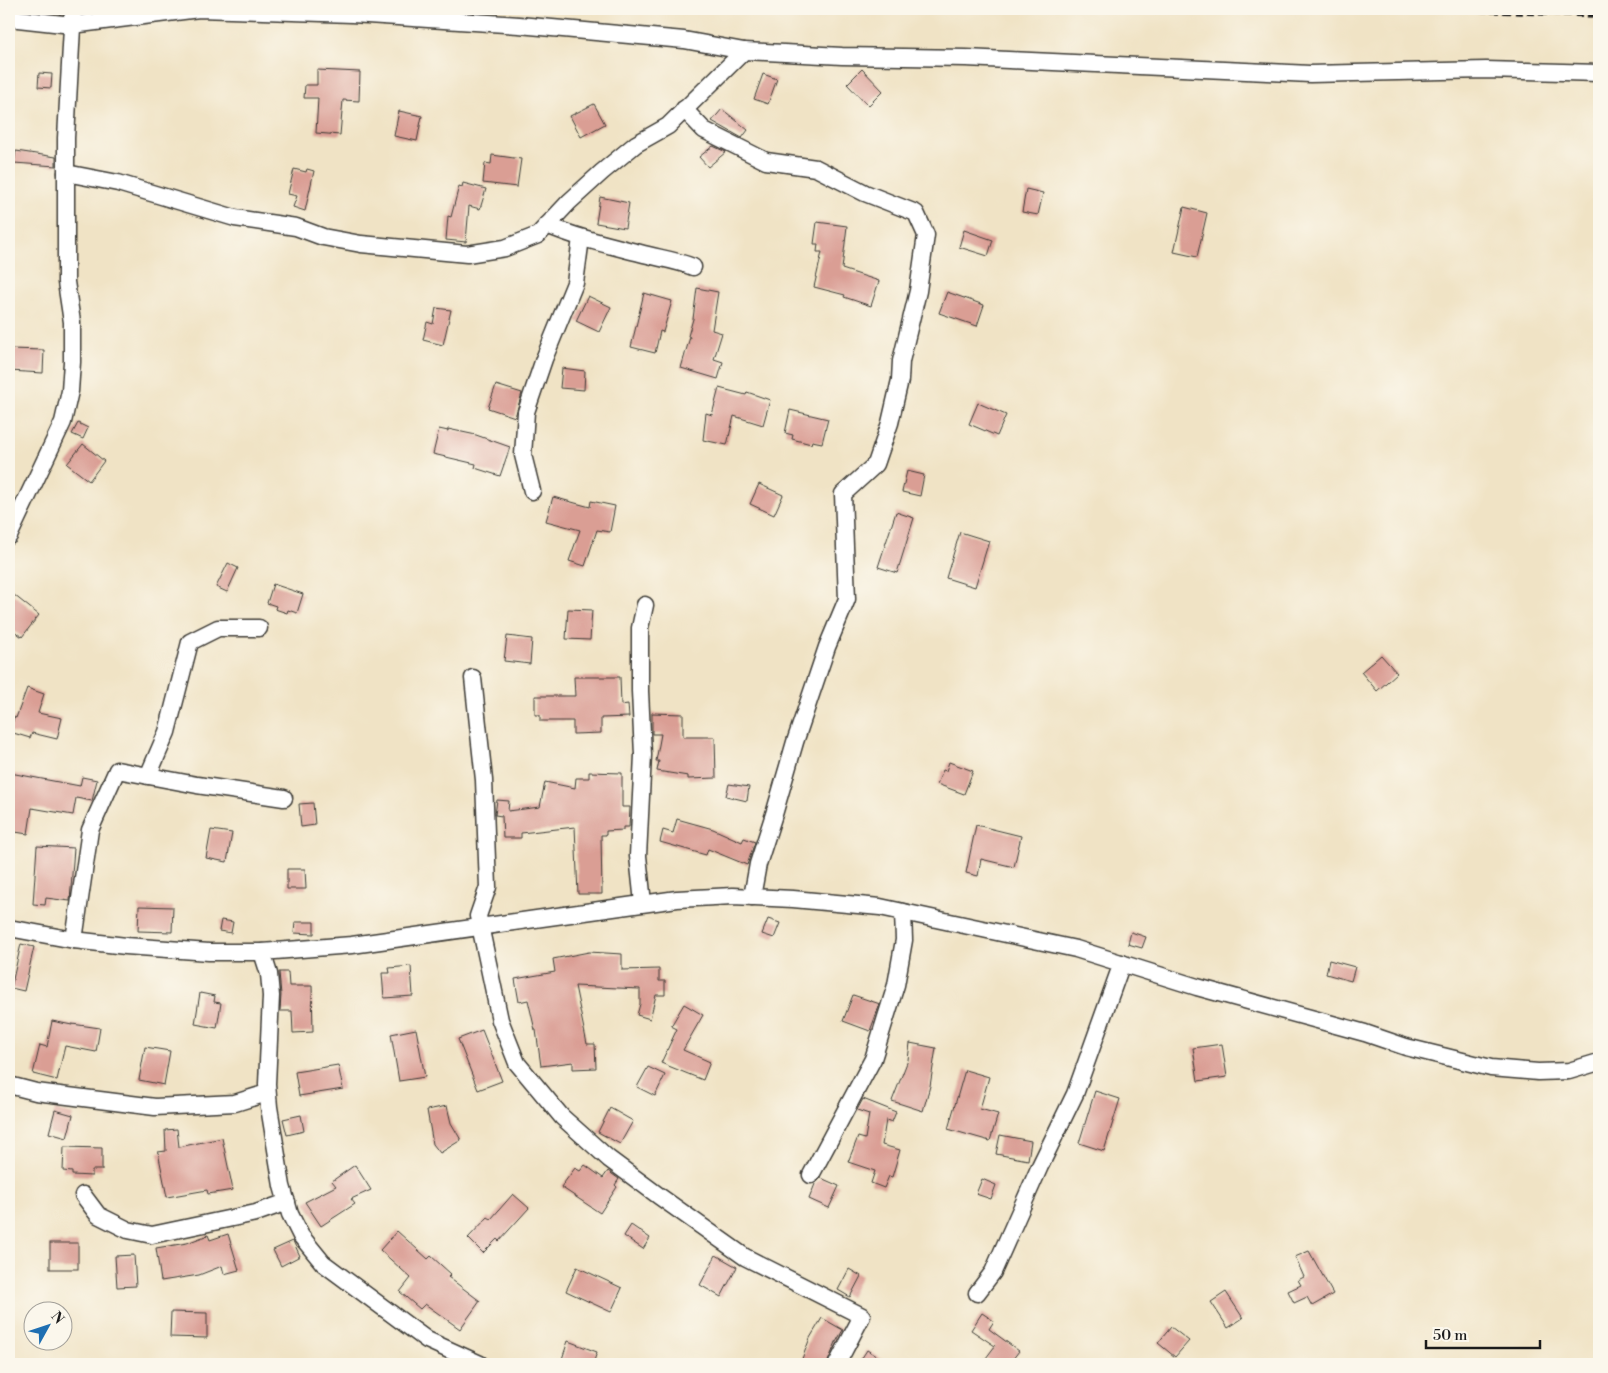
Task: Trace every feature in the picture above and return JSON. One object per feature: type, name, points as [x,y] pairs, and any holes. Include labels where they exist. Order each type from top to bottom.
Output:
[{"type":"street","points":[[9,536],[63,422],[70,391],[72,322],[66,282],[66,138],[74,9]]},
{"type":"street","points":[[9,18],[72,25],[199,9],[333,14],[548,28],[684,40],[744,51],[842,56],[976,58],[1310,74],[1486,70],[1599,73]]},
{"type":"street","points":[[66,173],[118,182],[235,218],[296,227],[323,237],[361,244],[467,254],[505,248],[538,235],[602,172],[636,144],[668,126],[744,51]]},
{"type":"street","points":[[684,109],[704,130],[766,161],[816,168],[866,193],[916,213],[926,234],[918,290],[900,361],[900,380],[890,423],[876,464],[843,494],[847,598],[827,648],[795,742],[758,864],[752,897]]},
{"type":"street","points":[[547,225],[581,238],[676,260],[693,267]]},
{"type":"street","points":[[532,491],[523,456],[526,412],[544,359],[575,283],[581,238]]},
{"type":"street","points":[[643,903],[638,856],[643,755],[640,692],[640,628],[645,605]]},
{"type":"street","points":[[148,776],[167,732],[190,642],[218,628],[259,628]]},
{"type":"street","points":[[473,678],[484,780],[488,888],[478,916],[500,1020],[517,1063],[562,1117],[609,1159],[659,1196],[745,1257],[862,1316],[836,1364]]},
{"type":"street","points":[[74,940],[90,830],[117,770],[197,785],[284,798]]},
{"type":"street","points":[[9,928],[74,940],[209,952],[262,952],[352,945],[643,903],[700,897],[752,897],[848,904],[880,907],[1076,949],[1197,987],[1364,1033],[1406,1047],[1491,1068],[1538,1072],[1569,1071],[1599,1062]]},
{"type":"street","points":[[811,1175],[873,1059],[896,985],[904,940],[903,912]]},
{"type":"street","points":[[262,952],[269,974],[270,996],[268,1107],[290,1214],[301,1236],[323,1263],[427,1340],[480,1364]]},
{"type":"street","points":[[977,1293],[993,1272],[1040,1166],[1075,1094],[1122,964]]},
{"type":"street","points":[[9,1085],[36,1092],[155,1107],[235,1103],[268,1093]]},
{"type":"street","points":[[83,1195],[98,1215],[128,1230],[152,1235],[256,1213],[287,1202]]},
{"type":"building","points":[[862,69],[883,91],[868,106],[847,84]]},
{"type":"building","points":[[317,70],[360,72],[359,101],[343,100],[340,135],[316,133],[318,98],[304,98],[305,85],[317,85]]},
{"type":"building","points":[[39,73],[52,74],[51,88],[38,87]]},
{"type":"building","points":[[763,74],[777,79],[768,104],[754,99]]},
{"type":"building","points":[[594,104],[605,124],[581,137],[570,116]]},
{"type":"building","points":[[722,109],[748,130],[742,138],[712,121]]},
{"type":"building","points":[[399,111],[422,116],[417,141],[394,136]]},
{"type":"building","points":[[713,146],[726,152],[708,167],[699,157]]},
{"type":"building","points":[[16,151],[56,157],[56,166],[14,163]]},
{"type":"building","points":[[492,155],[521,159],[517,187],[483,183],[485,163],[491,164]]},
{"type":"building","points":[[294,169],[306,172],[307,169],[314,171],[305,211],[293,207],[297,196],[288,194]]},
{"type":"building","points":[[463,183],[486,189],[480,209],[469,206],[466,242],[446,240],[448,216],[451,217],[459,186],[462,187]]},
{"type":"building","points":[[1026,189],[1043,193],[1038,215],[1022,212]]},
{"type":"building","points":[[600,197],[629,203],[625,228],[596,223]]},
{"type":"building","points":[[1184,207],[1207,213],[1197,257],[1174,252]]},
{"type":"building","points":[[817,222],[847,226],[842,269],[879,281],[871,306],[844,297],[845,295],[814,287],[822,252],[817,252],[818,244],[814,244]]},
{"type":"building","points":[[964,230],[993,240],[988,256],[959,247]]},
{"type":"building","points":[[697,288],[718,292],[712,330],[722,333],[714,359],[723,362],[718,379],[681,368],[690,337],[688,336],[693,319]]},
{"type":"building","points":[[947,292],[984,305],[977,326],[939,313]]},
{"type":"building","points":[[644,293],[672,301],[663,332],[660,331],[655,353],[631,347]]},
{"type":"building","points":[[588,296],[611,307],[599,332],[576,321]]},
{"type":"building","points":[[436,308],[451,310],[443,345],[423,340],[427,322],[433,324]]},
{"type":"building","points":[[9,349],[44,350],[43,373],[9,371]]},
{"type":"building","points":[[562,368],[585,371],[584,390],[560,388]]},
{"type":"building","points":[[496,385],[522,393],[515,417],[488,408]]},
{"type":"building","points":[[719,388],[746,395],[747,392],[770,400],[763,425],[734,416],[727,445],[703,440],[706,413],[712,415]]},
{"type":"building","points":[[978,403],[1006,415],[997,436],[969,424]]},
{"type":"building","points":[[790,410],[828,419],[822,443],[812,441],[811,444],[792,439],[793,435],[785,433]]},
{"type":"building","points":[[78,423],[88,428],[83,439],[72,434]]},
{"type":"building","points":[[439,429],[476,435],[510,447],[500,476],[475,468],[476,464],[433,454]]},
{"type":"building","points":[[83,444],[104,461],[89,481],[67,464]]},
{"type":"building","points":[[907,471],[924,475],[920,496],[902,492]]},
{"type":"building","points":[[759,484],[783,495],[774,515],[750,504]]},
{"type":"building","points":[[553,497],[590,507],[591,501],[615,506],[610,532],[597,530],[585,566],[569,561],[580,530],[546,521]]},
{"type":"building","points":[[896,512],[914,518],[897,573],[878,567]]},
{"type":"building","points":[[960,532],[989,541],[975,587],[946,578]]},
{"type":"building","points":[[228,563],[238,568],[227,592],[216,587]]},
{"type":"building","points":[[273,584],[303,594],[297,613],[288,610],[287,613],[275,609],[276,606],[267,603]]},
{"type":"building","points":[[9,591],[39,615],[22,637],[9,627]]},
{"type":"building","points":[[568,609],[592,610],[590,640],[566,639]]},
{"type":"building","points":[[507,636],[532,639],[530,664],[504,661]]},
{"type":"building","points":[[1381,655],[1397,673],[1377,691],[1361,672]]},
{"type":"building","points":[[574,677],[620,677],[621,705],[628,704],[629,717],[601,718],[601,733],[573,734],[573,721],[540,721],[540,715],[535,715],[535,696],[575,696]]},
{"type":"building","points":[[27,688],[44,694],[38,713],[62,718],[57,739],[32,733],[30,738],[10,732],[14,717],[16,718]]},
{"type":"building","points":[[652,713],[683,714],[683,737],[715,737],[716,778],[688,779],[688,776],[657,771],[659,761],[656,761],[661,734],[652,734]]},
{"type":"building","points":[[949,762],[973,771],[964,794],[937,784],[943,770],[946,771]]},
{"type":"building","points":[[589,772],[622,773],[622,807],[630,807],[629,827],[623,827],[623,830],[606,831],[606,835],[601,835],[602,894],[578,894],[575,827],[521,833],[521,838],[503,838],[502,816],[495,815],[497,800],[509,801],[508,811],[540,807],[545,782],[575,788],[576,778],[589,778]]},
{"type":"building","points":[[10,773],[80,786],[82,777],[97,780],[92,801],[76,798],[73,815],[32,808],[28,834],[9,831]]},
{"type":"building","points":[[729,784],[749,787],[747,801],[726,796]]},
{"type":"building","points":[[313,803],[315,825],[301,827],[299,804]]},
{"type":"building","points":[[677,819],[713,829],[742,842],[744,838],[755,842],[747,865],[708,849],[706,855],[660,842],[663,830],[673,833]]},
{"type":"building","points":[[976,825],[1021,836],[1014,867],[981,859],[978,876],[966,873]]},
{"type":"building","points":[[211,830],[232,833],[227,862],[206,858]]},
{"type":"building","points":[[37,846],[74,848],[70,901],[46,898],[45,905],[33,904]]},
{"type":"building","points":[[287,869],[305,869],[306,889],[287,889]]},
{"type":"building","points":[[139,906],[173,907],[172,932],[138,931]]},
{"type":"building","points":[[768,919],[780,923],[774,938],[762,934]]},
{"type":"building","points":[[221,920],[233,922],[231,933],[219,931]]},
{"type":"building","points":[[295,922],[314,922],[314,934],[294,933]]},
{"type":"building","points":[[1131,932],[1146,937],[1142,948],[1128,944]]},
{"type":"building","points":[[21,944],[34,947],[24,991],[11,988]]},
{"type":"building","points":[[589,952],[622,954],[622,970],[659,969],[659,981],[665,981],[665,995],[656,995],[650,1019],[637,1015],[640,1004],[640,989],[575,986],[587,1044],[595,1044],[596,1068],[573,1069],[573,1062],[541,1066],[536,1030],[528,1000],[519,1002],[515,979],[555,972],[553,959]]},
{"type":"building","points":[[1329,960],[1355,967],[1351,981],[1326,974]]},
{"type":"building","points":[[411,966],[413,996],[384,998],[382,973],[390,973],[389,968]]},
{"type":"building","points":[[279,972],[288,972],[289,986],[312,986],[313,1032],[293,1033],[292,1011],[280,1011]]},
{"type":"building","points":[[200,993],[215,996],[214,1002],[221,1003],[217,1028],[195,1024]]},
{"type":"building","points":[[853,995],[880,1004],[870,1031],[843,1021]]},
{"type":"building","points":[[684,1004],[703,1015],[683,1050],[710,1062],[703,1080],[661,1063],[677,1029],[671,1026]]},
{"type":"building","points":[[52,1021],[100,1028],[96,1052],[65,1046],[57,1080],[33,1074],[40,1045],[47,1047]]},
{"type":"building","points":[[416,1029],[425,1077],[399,1081],[391,1034]]},
{"type":"building","points":[[482,1030],[502,1081],[478,1090],[458,1039]]},
{"type":"building","points":[[910,1043],[936,1048],[930,1086],[923,1111],[892,1101],[908,1060]]},
{"type":"building","points":[[1222,1044],[1227,1077],[1198,1081],[1193,1048]]},
{"type":"building","points":[[145,1047],[170,1051],[164,1085],[139,1080]]},
{"type":"building","points":[[338,1065],[343,1089],[299,1096],[295,1072]]},
{"type":"building","points":[[648,1067],[665,1075],[655,1096],[637,1087]]},
{"type":"building","points":[[965,1070],[989,1077],[980,1109],[998,1114],[990,1141],[948,1129]]},
{"type":"building","points":[[1095,1091],[1120,1099],[1104,1151],[1079,1143]]},
{"type":"building","points":[[863,1099],[896,1112],[892,1122],[886,1120],[882,1145],[900,1150],[892,1177],[889,1176],[884,1188],[871,1183],[875,1171],[848,1162],[858,1137],[865,1139],[869,1114],[857,1110]]},
{"type":"building","points":[[447,1106],[451,1123],[461,1140],[440,1153],[433,1144],[427,1110]]},
{"type":"building","points":[[610,1108],[633,1121],[620,1144],[598,1132]]},
{"type":"building","points":[[55,1110],[73,1115],[67,1138],[49,1133]]},
{"type":"building","points":[[301,1115],[304,1131],[287,1135],[283,1119]]},
{"type":"building","points":[[177,1129],[179,1147],[222,1138],[233,1190],[208,1194],[207,1190],[167,1197],[158,1152],[166,1151],[165,1130]]},
{"type":"building","points":[[1000,1135],[1031,1141],[1028,1160],[996,1154]]},
{"type":"building","points":[[64,1147],[102,1148],[102,1170],[92,1170],[92,1176],[72,1175],[72,1172],[63,1171]]},
{"type":"building","points":[[355,1165],[371,1190],[351,1199],[355,1204],[321,1226],[305,1202],[336,1186],[332,1181]]},
{"type":"building","points":[[585,1165],[603,1178],[608,1171],[619,1179],[615,1185],[617,1187],[600,1213],[561,1187],[575,1168],[580,1171]]},
{"type":"building","points":[[821,1178],[839,1186],[829,1208],[809,1199],[815,1184]]},
{"type":"building","points":[[982,1179],[996,1185],[991,1199],[976,1194]]},
{"type":"building","points":[[513,1194],[529,1208],[499,1241],[497,1239],[483,1253],[468,1238],[488,1217],[491,1219]]},
{"type":"building","points":[[631,1225],[650,1238],[643,1249],[624,1236]]},
{"type":"building","points":[[397,1231],[428,1259],[431,1256],[451,1274],[448,1277],[480,1301],[460,1329],[425,1304],[420,1309],[400,1292],[411,1278],[380,1250]]},
{"type":"building","points":[[228,1234],[239,1270],[224,1274],[222,1266],[199,1275],[161,1281],[156,1248],[187,1243],[208,1235],[210,1240]]},
{"type":"building","points":[[293,1241],[300,1256],[281,1266],[273,1250]]},
{"type":"building","points":[[50,1243],[78,1243],[78,1269],[50,1269]]},
{"type":"building","points":[[1309,1251],[1333,1294],[1312,1306],[1307,1297],[1294,1303],[1288,1291],[1301,1285],[1298,1280],[1304,1277],[1295,1257]]},
{"type":"building","points":[[134,1255],[136,1286],[117,1287],[115,1256]]},
{"type":"building","points":[[716,1255],[737,1267],[721,1297],[700,1285]]},
{"type":"building","points":[[577,1267],[622,1288],[611,1312],[566,1291]]},
{"type":"building","points":[[849,1269],[861,1276],[850,1297],[838,1290]]},
{"type":"building","points":[[1226,1292],[1243,1318],[1228,1328],[1211,1302]]},
{"type":"building","points":[[171,1312],[207,1313],[207,1338],[170,1337]]},
{"type":"building","points":[[982,1313],[994,1321],[989,1329],[1019,1351],[1009,1364],[995,1364],[986,1358],[995,1346],[971,1330]]},
{"type":"building","points":[[822,1318],[843,1330],[827,1364],[800,1364],[810,1338]]},
{"type":"building","points":[[1171,1327],[1189,1341],[1175,1357],[1158,1343]]},
{"type":"building","points":[[568,1341],[597,1352],[593,1364],[568,1364],[561,1362]]},
{"type":"building","points":[[867,1350],[890,1364],[858,1364]]},
{"type":"railway","points":[[1431,9],[1599,16]]}]
